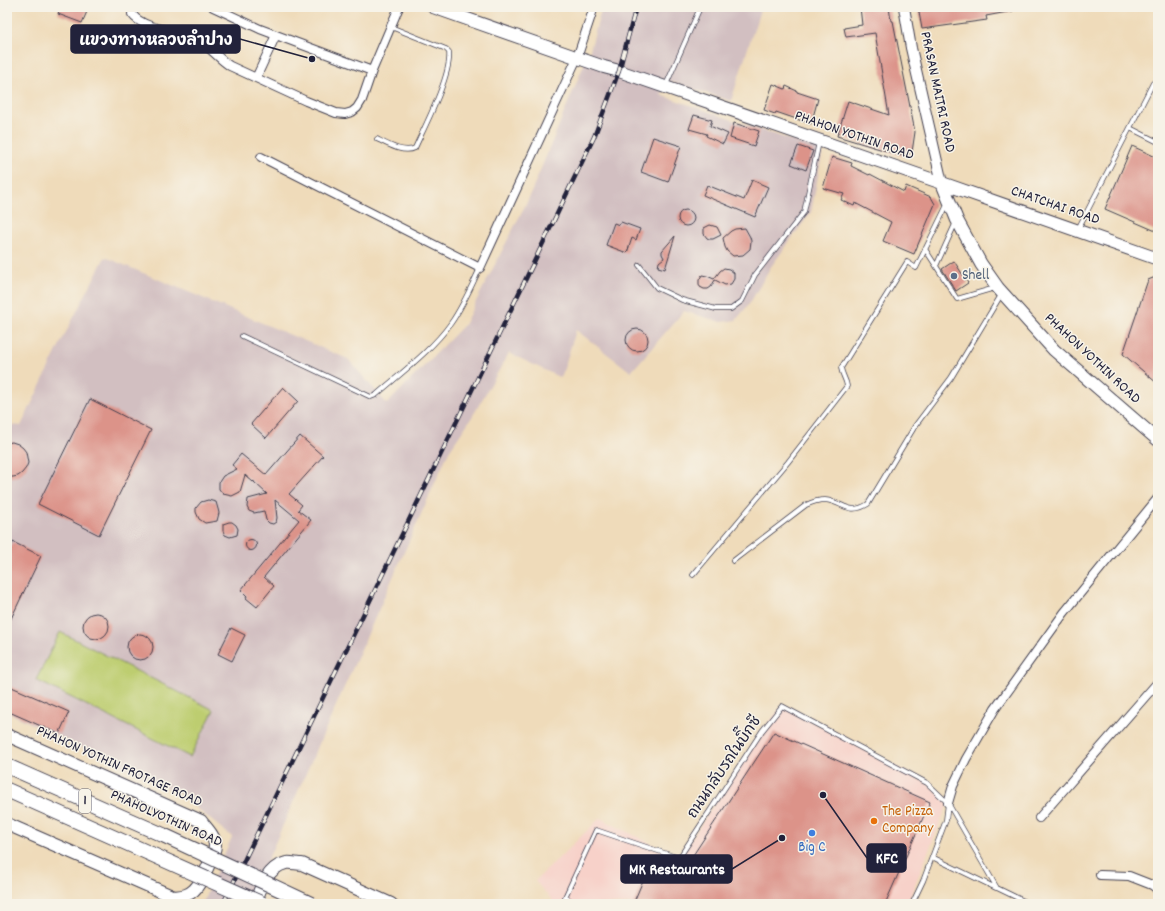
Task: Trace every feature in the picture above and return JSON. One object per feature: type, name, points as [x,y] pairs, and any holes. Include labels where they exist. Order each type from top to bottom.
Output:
[{"type":"highway","name":"PHAHOLYOTHIN ROAD","points":[[7,766],[163,835],[311,904]]},
{"type":"highway","name":"1","points":[[7,790],[263,904]]},
{"type":"main road","name":"PHAHON YOTHIN ROAD","points":[[433,7],[942,183],[957,220],[981,264],[1000,290],[1054,350],[1158,440]]},
{"type":"main road","name":"CHATCHAI ROAD","points":[[942,183],[1157,258]]},
{"type":"main road","name":"PHAHON YOTHIN FROTAGE ROAD","points":[[7,734],[201,821],[211,834],[215,845],[208,866],[196,890],[185,896],[174,897],[7,824]]},
{"type":"main road","points":[[255,904],[259,890],[273,869],[287,862],[302,864],[384,903]]},
{"type":"street","points":[[134,7],[132,14],[138,20],[146,24],[192,37],[203,43],[224,63],[336,113],[345,114],[352,112],[357,108],[362,100],[372,71],[399,7]]},
{"type":"street","points":[[212,7],[260,29],[372,71]]},
{"type":"street","points":[[261,157],[480,268],[577,58],[594,7]]},
{"type":"street","name":"PRASAN MAITRI ROAD","points":[[904,7],[911,48],[942,183]]},
{"type":"street","points":[[256,78],[276,35]]},
{"type":"street","points":[[948,803],[956,779],[995,708],[1064,613],[1158,498]]},
{"type":"street","points":[[1039,818],[1158,682]]},
{"type":"street","points":[[1100,875],[1129,876],[1152,885],[1158,890]]},
{"type":"lane","points":[[665,88],[700,8]]},
{"type":"lane","points":[[377,139],[397,148],[412,150],[415,148],[438,96],[447,71],[450,57],[449,52],[446,49],[391,27]]},
{"type":"lane","points":[[1077,230],[1153,83]]},
{"type":"lane","points":[[1130,128],[1158,142]]},
{"type":"lane","points":[[639,265],[658,288],[682,300],[716,309],[732,309],[742,301],[755,275],[804,212],[819,141]]},
{"type":"lane","points":[[693,575],[788,462],[847,386],[841,368],[907,262],[916,268],[949,201]]},
{"type":"lane","points":[[936,266],[957,220]]},
{"type":"lane","points":[[925,249],[957,299],[1000,290]]},
{"type":"lane","points":[[242,336],[371,397],[376,395],[431,346],[451,323],[464,302],[480,268]]},
{"type":"lane","points":[[733,561],[806,505],[818,500],[825,500],[856,510],[868,504],[915,426],[951,378],[1000,290]]},
{"type":"lane","name":"ถนนกลับรถในบิ๊กซี","points":[[576,904],[565,897],[596,830],[679,858],[762,731],[782,706],[927,783],[948,803]]},
{"type":"lane","points":[[912,904],[923,881],[946,820],[948,803]]},
{"type":"lane","points":[[948,803],[997,888]]},
{"type":"lane","points":[[932,857],[1030,904]]},
{"type":"shaded area","points":[[602,7],[761,7],[731,101],[672,82],[661,95],[823,150],[811,212],[770,268],[750,303],[736,320],[721,322],[684,311],[631,372],[576,330],[561,378],[509,353],[472,417],[449,451],[248,904],[202,904],[232,837],[178,793],[7,712],[7,424],[21,426],[63,338],[105,257],[348,359],[387,404],[464,325],[528,200],[590,50]]},
{"type":"shaded area","name":"Big C","points":[[782,706],[927,783],[948,803],[907,904],[552,904],[553,901],[535,881],[600,818],[679,858],[762,731]]},
{"type":"green space","points":[[60,632],[214,710],[190,757],[36,680]]},
{"type":"building","points":[[60,7],[89,7],[82,23],[58,14]]},
{"type":"building","points":[[860,7],[889,7],[915,132],[912,152],[903,156],[837,136],[848,101],[889,115],[875,33],[846,37],[844,28],[862,25]]},
{"type":"building","points":[[918,7],[1012,7],[1013,11],[986,16],[987,20],[922,29]]},
{"type":"building","points":[[773,84],[785,89],[786,86],[797,92],[818,99],[811,124],[776,112],[775,114],[764,110]]},
{"type":"building","points":[[694,115],[712,120],[710,126],[728,134],[723,144],[706,136],[707,134],[689,129]]},
{"type":"building","points":[[734,123],[759,131],[754,146],[730,138]]},
{"type":"building","points":[[653,137],[681,146],[668,182],[641,172]]},
{"type":"building","points":[[798,146],[813,151],[806,170],[791,164]]},
{"type":"building","points":[[1132,146],[1158,158],[1158,232],[1105,209]]},
{"type":"building","points":[[832,157],[852,163],[851,166],[904,192],[906,186],[931,197],[935,204],[914,254],[883,241],[891,222],[855,203],[854,206],[841,200],[844,194],[823,188]]},
{"type":"building","points":[[752,180],[768,187],[755,217],[703,195],[707,185],[744,200]]},
{"type":"building","points":[[686,210],[692,212],[694,218],[692,224],[686,226],[680,224],[678,218],[680,212]]},
{"type":"building","points":[[621,222],[640,229],[636,240],[632,238],[627,253],[606,245],[614,223],[619,225]]},
{"type":"building","points":[[710,225],[717,227],[721,235],[713,239],[707,238],[704,234],[704,228]]},
{"type":"building","points":[[745,228],[751,241],[750,249],[743,255],[733,256],[727,251],[723,238],[735,229]]},
{"type":"building","points":[[675,236],[665,269],[658,267],[659,262],[664,258],[662,251]]},
{"type":"building","name":"Shell","points":[[954,261],[968,283],[956,291],[942,269]]},
{"type":"building","points":[[724,268],[729,269],[734,273],[734,279],[731,284],[725,285],[715,280],[708,289],[700,287],[699,280],[702,275],[714,279]]},
{"type":"building","points":[[1158,276],[1158,384],[1123,354],[1148,280]]},
{"type":"building","points":[[637,329],[645,332],[648,340],[645,348],[637,351],[629,348],[626,340],[629,332]]},
{"type":"building","points":[[283,387],[298,401],[266,438],[251,424]]},
{"type":"building","points":[[90,399],[151,430],[99,535],[38,504]]},
{"type":"building","points":[[300,436],[323,456],[289,494],[302,505],[298,510],[311,520],[264,577],[274,586],[257,607],[246,598],[247,596],[241,590],[299,520],[275,500],[277,518],[276,522],[273,524],[266,520],[264,511],[254,513],[249,511],[247,507],[248,499],[267,494],[254,481],[253,482],[245,475],[240,492],[232,496],[223,494],[219,489],[219,482],[223,476],[237,469],[232,465],[241,454],[266,475]]},
{"type":"building","points":[[12,442],[23,448],[26,452],[28,463],[26,468],[18,476],[7,477],[7,443]]},
{"type":"building","points":[[208,500],[216,502],[219,513],[217,521],[205,523],[199,519],[196,508],[201,502]]},
{"type":"building","points":[[229,522],[236,525],[238,529],[237,535],[230,537],[225,535],[223,531],[223,524]]},
{"type":"building","points":[[251,539],[255,541],[257,545],[255,549],[251,551],[247,549],[245,545],[247,541]]},
{"type":"building","points":[[13,542],[41,556],[7,627],[7,555]]},
{"type":"building","points":[[96,613],[105,617],[109,626],[105,635],[96,639],[87,635],[83,626],[87,617]]},
{"type":"building","points":[[231,628],[245,635],[232,661],[218,654]]},
{"type":"building","points":[[140,634],[149,638],[153,647],[149,656],[140,660],[131,656],[127,647],[131,638]]},
{"type":"building","points":[[7,685],[69,712],[59,734],[7,711]]},
{"type":"building","name":"Big C","points":[[774,732],[930,802],[885,904],[633,904],[650,864],[680,875]]},
{"type":"railway","points":[[223,904],[594,137],[619,71],[636,7]]},
{"type":"place","name":"แขวงทางหลวงลำปาง","points":[[312,59]]},
{"type":"place","name":"Shell","points":[[954,276]]},
{"type":"place","name":"KFC","points":[[823,795]]},
{"type":"place","name":"The Pizza Company","points":[[874,821]]},
{"type":"place","name":"Big C","points":[[812,833]]},
{"type":"place","name":"MK Restaurants","points":[[782,838]]}]
